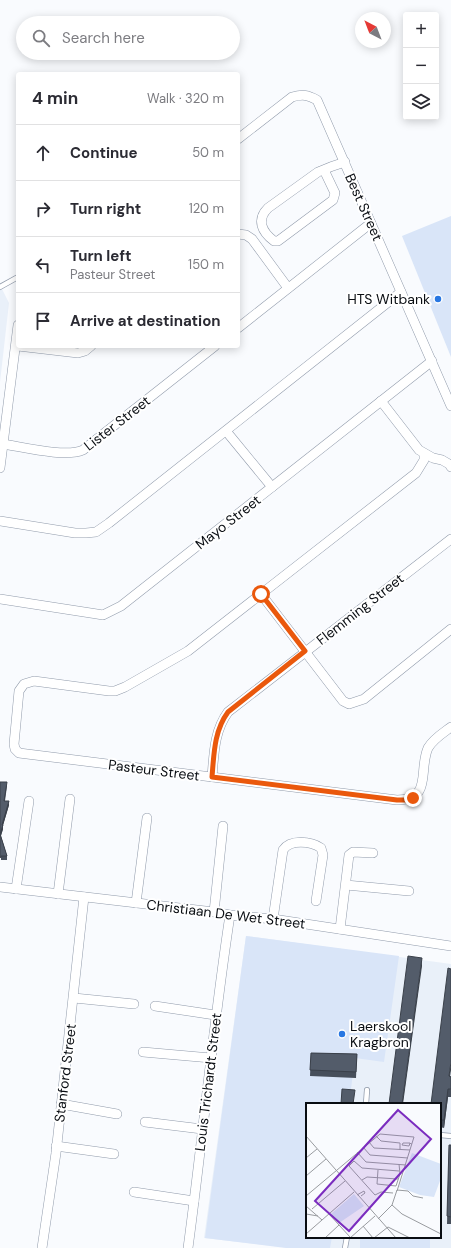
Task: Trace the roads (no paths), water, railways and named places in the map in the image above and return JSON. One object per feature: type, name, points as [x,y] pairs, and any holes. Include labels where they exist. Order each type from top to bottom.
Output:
[{"type":"street","name":"Best Street","points":[[240,137],[292,97],[302,94],[309,95],[317,100],[450,404]]},
{"type":"street","points":[[324,170],[335,193],[333,200],[278,241],[274,241],[262,226],[260,220],[263,213],[268,208],[324,170],[345,162]]},
{"type":"street","points":[[240,326],[371,223]]},
{"type":"street","points":[[240,234],[246,235],[252,239],[288,288]]},
{"type":"street","points":[[0,521],[75,533],[96,532],[402,292]]},
{"type":"street","points":[[0,468],[17,348]]},
{"type":"street","points":[[34,348],[78,353],[89,348]]},
{"type":"street","name":"Lister Street","points":[[3,444],[70,453],[83,450],[212,348]]},
{"type":"street","name":"Mayo Street","points":[[0,599],[97,614],[112,611],[121,606],[432,361]]},
{"type":"street","points":[[381,401],[419,450],[433,458],[442,460],[451,467]]},
{"type":"street","points":[[226,431],[272,487]]},
{"type":"street","points":[[424,454],[424,460],[416,473],[261,594],[343,701],[349,704],[364,699],[451,630]]},
{"type":"street","name":"Flemming Street","points":[[212,777],[217,734],[221,722],[228,712],[451,539]]},
{"type":"street","name":"Pasteur Street","points":[[261,594],[188,651],[120,690],[109,691],[34,680],[24,684],[20,691],[14,736],[15,749],[19,753],[397,800],[407,800],[413,798],[419,793],[422,787],[428,749],[433,741],[451,727]]},
{"type":"street","points":[[58,894],[70,799]]},
{"type":"street","points":[[16,890],[29,801]]},
{"type":"street","points":[[136,903],[147,818]]},
{"type":"street","points":[[214,912],[223,826]]},
{"type":"street","points":[[273,919],[283,850],[286,846],[294,842],[312,844],[321,848],[323,855],[316,901]]},
{"type":"street","points":[[340,929],[349,855],[353,852],[373,853]]},
{"type":"street","points":[[346,885],[409,891]]},
{"type":"street","name":"Christiaan De Wet Street","points":[[0,887],[273,919],[451,946]]},
{"type":"street","name":"Stanford Street","points":[[42,1248],[62,1104],[84,897]]},
{"type":"street","name":"Louis Trichardt Street","points":[[188,1248],[216,1015],[230,915]]},
{"type":"street","points":[[74,998],[134,1004]]},
{"type":"street","points":[[155,1006],[216,1015]]},
{"type":"street","points":[[144,1052],[211,1058]]},
{"type":"street","points":[[62,1104],[117,1114]]},
{"type":"street","points":[[145,1122],[202,1129]]},
{"type":"street","points":[[56,1146],[114,1154]]},
{"type":"street","points":[[134,1192],[194,1201]]},
{"type":"lane","points":[[0,287],[16,278]]},
{"type":"lane","points":[[366,1103],[368,1090]]},
{"type":"lane","points":[[441,1135],[451,1136]]},
{"type":"lane","points":[[345,1248],[347,1238]]},
{"type":"place","name":"HTS Witbank","points":[[438,299]]},
{"type":"place","name":"Laerskool Kragbron","points":[[342,1034]]}]
